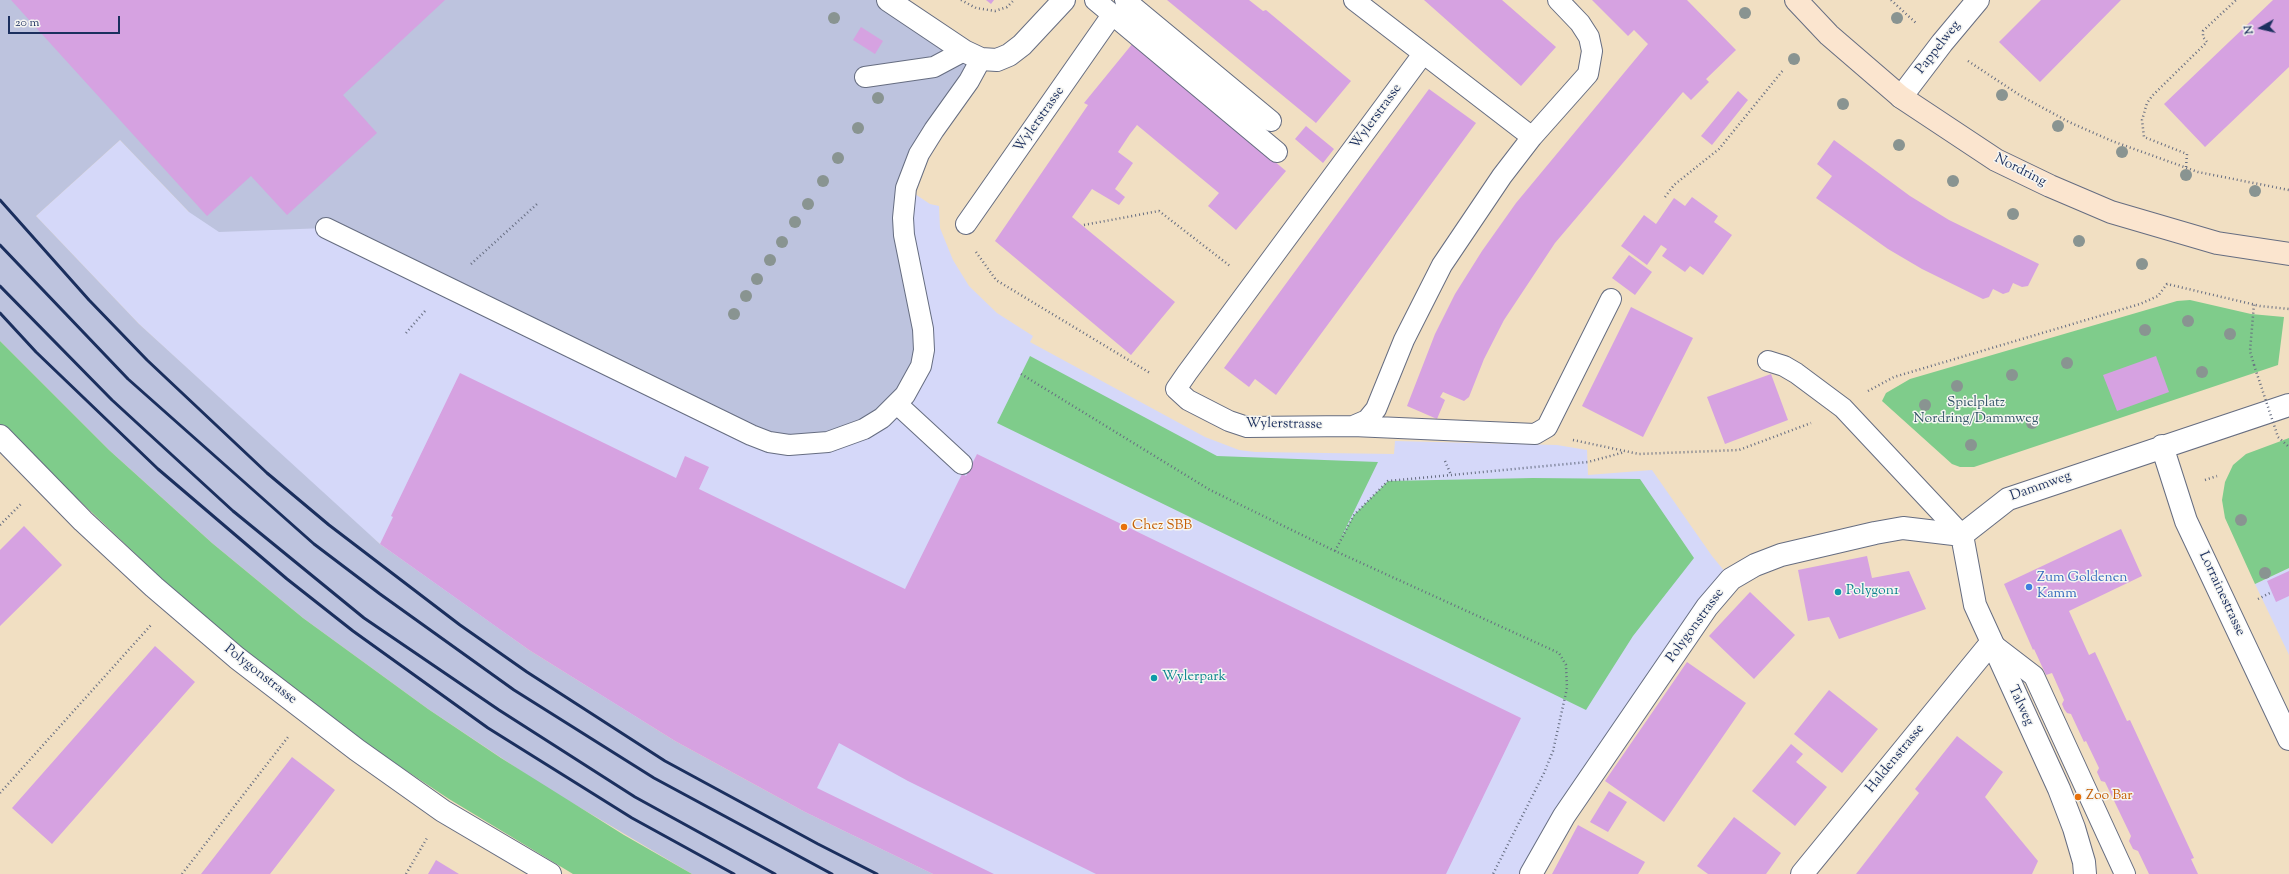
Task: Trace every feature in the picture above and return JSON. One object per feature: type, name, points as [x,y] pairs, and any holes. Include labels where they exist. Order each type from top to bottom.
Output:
[{"type":"main road","name":"Nordring","points":[[1796,0],[1829,35],[1902,97],[1996,160],[2050,186],[2110,212],[2217,243],[2289,254]]},
{"type":"street","points":[[888,0],[973,55],[997,60],[1009,55],[1022,45],[1064,0]]},
{"type":"street","name":"Pappelweg","points":[[1902,97],[1938,48],[1978,0]]},
{"type":"street","name":"Dammweg","points":[[1962,535],[2008,499],[2289,404]]},
{"type":"street","name":"Polygonstrasse","points":[[0,436],[83,521],[154,587],[237,658],[357,750],[443,811],[550,874]]},
{"type":"street","name":"Lorrainestrasse","points":[[2162,446],[2186,520],[2289,739]]},
{"type":"street","name":"Polygonstrasse","points":[[1531,874],[1564,816],[1707,607],[1731,579],[1755,565],[1781,555],[1875,533],[1903,528],[1962,535]]},
{"type":"street","name":"Talweg","points":[[1962,535],[1975,605],[1991,644],[2059,789],[2074,828],[2084,862],[2085,874]]},
{"type":"street","name":"Haldenstrasse","points":[[1802,874],[1991,644]]},
{"type":"lane","points":[[1096,0],[1118,7],[1271,122]]},
{"type":"lane","points":[[1354,0],[1532,137]]},
{"type":"lane","name":"Wylerstrasse","points":[[1423,54],[1176,389],[1188,400],[1228,421],[1247,427],[1353,426],[1367,420],[1376,409],[1404,340],[1442,264],[1498,182],[1532,137],[1584,80],[1590,66],[1592,51],[1589,37],[1583,26],[1558,0]]},
{"type":"lane","points":[[1118,7],[1277,152]]},
{"type":"lane","name":"Wylerstrasse","points":[[966,224],[1118,7]]},
{"type":"lane","points":[[326,228],[692,407],[769,442],[797,446],[828,442],[864,429],[882,418],[897,404],[912,385],[921,366],[924,350],[921,316],[904,235],[903,218],[906,188],[926,142],[970,81],[973,55],[934,67],[865,77]]},
{"type":"lane","points":[[1353,426],[1519,434],[1537,432],[1547,427],[1611,299]]},
{"type":"lane","points":[[1768,361],[1784,366],[1796,373],[1843,408],[1962,535]]},
{"type":"lane","points":[[897,404],[962,464]]},
{"type":"lane","points":[[1991,644],[2034,676],[2125,874]]},
{"type":"path","points":[[961,0],[976,8],[995,11],[1007,7],[1014,0]]},
{"type":"path","points":[[1891,0],[1923,28]]},
{"type":"path","points":[[2186,167],[2187,154],[2144,137],[2142,120],[2147,103],[2152,96],[2207,42],[2203,37],[2203,31],[2236,0]]},
{"type":"path","points":[[1967,61],[2021,96],[2069,122],[2112,141],[2186,167],[2234,180],[2289,190]]},
{"type":"path","points":[[1665,197],[1674,185],[1719,148],[1784,69]]},
{"type":"path","points":[[480,256],[537,204]]},
{"type":"path","points":[[1084,225],[1159,211],[1253,285]]},
{"type":"path","points":[[973,248],[996,280],[1176,389]]},
{"type":"path","points":[[1537,432],[1639,454],[1739,450],[1820,419],[1843,408],[1867,391],[1894,377],[2140,304],[2158,296],[2167,284],[2254,304],[2289,309]]},
{"type":"path","points":[[2254,304],[2250,352],[2278,437],[2289,447]]},
{"type":"path","points":[[1021,374],[1210,490],[1335,551],[1559,653],[1566,665],[1566,688],[1553,751],[1493,874]]},
{"type":"path","points":[[1335,551],[1354,515],[1388,481],[1588,462],[1626,452]]},
{"type":"path","points":[[0,525],[25,500]]},
{"type":"path","points":[[2256,600],[2272,592]]},
{"type":"path","points":[[0,793],[154,622]]},
{"type":"path","points":[[182,874],[292,732]]},
{"type":"path","points":[[406,874],[431,832]]},
{"type":"shaded area","points":[[0,0],[888,0],[981,59],[906,188],[924,350],[882,418],[797,445],[326,228],[219,232],[189,212],[120,140],[36,216],[139,324],[380,544],[529,650],[675,741],[805,812],[933,874],[692,874],[542,785],[428,709],[303,618],[212,543],[109,450],[0,341]]},
{"type":"shaded area","points":[[120,140],[189,212],[906,188],[930,204],[939,206],[940,228],[953,260],[969,286],[997,313],[1033,336],[1030,342],[1205,437],[1239,450],[1255,452],[1394,454],[1395,441],[1557,445],[1587,450],[1588,475],[1652,470],[1712,556],[1731,579],[1531,874],[933,874],[805,812],[632,715],[499,630],[380,544],[356,524],[139,324],[36,216]]},
{"type":"shaded area","points":[[2289,568],[2289,655],[2255,584]]},
{"type":"green space","name":"Spielplatz Nordring/Dammweg","points":[[2190,300],[2251,314],[2284,317],[2278,365],[1974,467],[1960,467],[1952,464],[1882,401],[1886,393],[1910,379],[2177,301]]},
{"type":"green space","points":[[0,341],[109,450],[212,543],[303,618],[428,709],[501,758],[624,835],[692,874],[573,874],[449,799],[363,742],[316,707],[243,649],[162,579],[0,425]]},
{"type":"green space","points":[[1030,356],[1217,456],[1378,462],[1341,538],[1354,515],[1388,481],[1533,478],[1640,479],[1694,558],[1633,636],[1586,710],[997,423]]},
{"type":"green space","points":[[2289,438],[2289,568],[2255,584],[2225,518],[2222,500],[2225,482],[2233,465],[2246,454]]},
{"type":"building","points":[[11,0],[445,0],[343,95],[377,133],[287,215],[251,176],[207,216]]},
{"type":"building","points":[[986,0],[994,0],[991,4]]},
{"type":"building","points":[[1167,0],[1249,0],[1263,11],[1266,10],[1351,81],[1316,123]]},
{"type":"building","points":[[1424,0],[1502,0],[1556,47],[1521,86]]},
{"type":"building","points":[[1592,0],[1687,0],[1736,50],[1706,79],[1709,82],[1691,100],[1683,92],[1555,243],[1504,320],[1484,359],[1469,397],[1464,401],[1443,392],[1440,397],[1445,400],[1437,419],[1407,406],[1435,334],[1455,294],[1482,251],[1516,203],[1648,44],[1634,30],[1628,36]]},
{"type":"building","points":[[2041,0],[2121,0],[2040,82],[1999,42]]},
{"type":"building","points":[[2273,0],[2289,0],[2289,67],[2205,147],[2164,104]]},
{"type":"building","points":[[861,27],[883,41],[875,54],[853,40]]},
{"type":"building","points":[[1133,43],[1286,171],[1236,230],[1208,206],[1219,193],[1137,125],[1118,152],[1133,163],[1115,189],[1125,197],[1119,205],[1092,189],[1072,217],[1175,302],[1131,355],[995,241],[1088,105],[1084,103]]},
{"type":"building","points":[[1429,89],[1476,123],[1276,395],[1255,379],[1249,387],[1224,368]]},
{"type":"building","points":[[1738,91],[1748,100],[1712,145],[1701,136]]},
{"type":"building","points":[[1306,126],[1334,149],[1323,163],[1295,139]]},
{"type":"building","points":[[1834,140],[1910,196],[1949,220],[2039,264],[2028,286],[2022,287],[2013,283],[2009,292],[2003,294],[1993,289],[1989,297],[1983,299],[1922,269],[1888,249],[1816,198],[1832,176],[1817,164]]},
{"type":"building","points":[[1692,197],[1718,216],[1714,222],[1732,235],[1703,275],[1690,266],[1685,272],[1662,256],[1667,249],[1661,245],[1647,265],[1621,246],[1644,215],[1656,224],[1674,198],[1685,206]]},
{"type":"building","points":[[1629,255],[1652,272],[1635,295],[1612,278]]},
{"type":"building","points":[[1631,307],[1693,338],[1643,437],[1582,406]]},
{"type":"building","points":[[2156,356],[2169,392],[2117,411],[2103,375]]},
{"type":"building","points":[[460,373],[676,478],[685,456],[709,467],[699,489],[905,589],[962,474],[966,476],[977,454],[1521,718],[1446,874],[1096,874],[908,781],[839,743],[817,788],[994,874],[933,874],[805,812],[675,741],[529,650],[380,544],[393,517],[391,516]]},
{"type":"building","points":[[1771,374],[1788,420],[1725,444],[1707,397]]},
{"type":"building","points":[[24,526],[62,565],[0,626],[0,550]]},
{"type":"building","points":[[2121,529],[2142,576],[2069,611],[2089,655],[2095,652],[2127,721],[2130,720],[2194,858],[2191,859],[2198,874],[2149,874],[2138,851],[2133,849],[2129,841],[2131,836],[2105,782],[2101,781],[2097,772],[2099,768],[2086,741],[2084,742],[2071,714],[2067,713],[2064,709],[2062,704],[2064,700],[2052,673],[2046,675],[2034,649],[2033,650],[2004,584]]},
{"type":"building","points":[[1867,556],[1872,578],[1909,571],[1926,609],[1839,639],[1829,617],[1808,621],[1798,570]]},
{"type":"building","points":[[2289,571],[2289,596],[2276,602],[2267,581]]},
{"type":"building","points":[[1750,592],[1795,635],[1754,679],[1709,636]]},
{"type":"building","points":[[155,646],[195,682],[52,844],[12,808]]},
{"type":"building","points":[[1687,662],[1746,703],[1664,822],[1605,781]]},
{"type":"building","points":[[1829,690],[1878,729],[1842,773],[1794,734]]},
{"type":"building","points":[[1957,736],[2003,772],[1985,797],[2038,861],[2032,874],[1856,874],[1919,793],[1915,789]]},
{"type":"building","points":[[1791,744],[1803,754],[1796,762],[1827,787],[1795,826],[1752,791]]},
{"type":"building","points":[[292,757],[335,790],[270,874],[201,874]]},
{"type":"building","points":[[1609,791],[1627,802],[1608,832],[1590,822]]},
{"type":"building","points":[[1734,817],[1781,853],[1766,874],[1708,874],[1697,866]]},
{"type":"building","points":[[1578,825],[1645,862],[1638,874],[1552,874]]},
{"type":"building","points":[[436,860],[459,874],[428,874]]},
{"type":"railway","points":[[0,200],[89,300],[147,360],[267,473],[329,525],[460,625],[527,672],[665,761],[818,844],[877,874]]},
{"type":"railway","points":[[0,245],[128,379],[314,544],[380,594],[514,690],[654,778],[832,874]]},
{"type":"railway","points":[[0,286],[112,400],[233,511],[364,618],[499,710],[635,797],[775,874]]},
{"type":"railway","points":[[0,313],[36,352],[158,469],[287,579],[353,631],[488,728],[632,818],[734,874]]},
{"type":"place","name":"Chez SBB","points":[[1124,527]]},
{"type":"place","name":"Zum Goldenen Kamm","points":[[2029,587]]},
{"type":"place","name":"Polygon1","points":[[1838,592]]},
{"type":"place","name":"Wylerpark","points":[[1154,678]]},
{"type":"place","name":"Zoo Bar","points":[[2078,797]]}]
